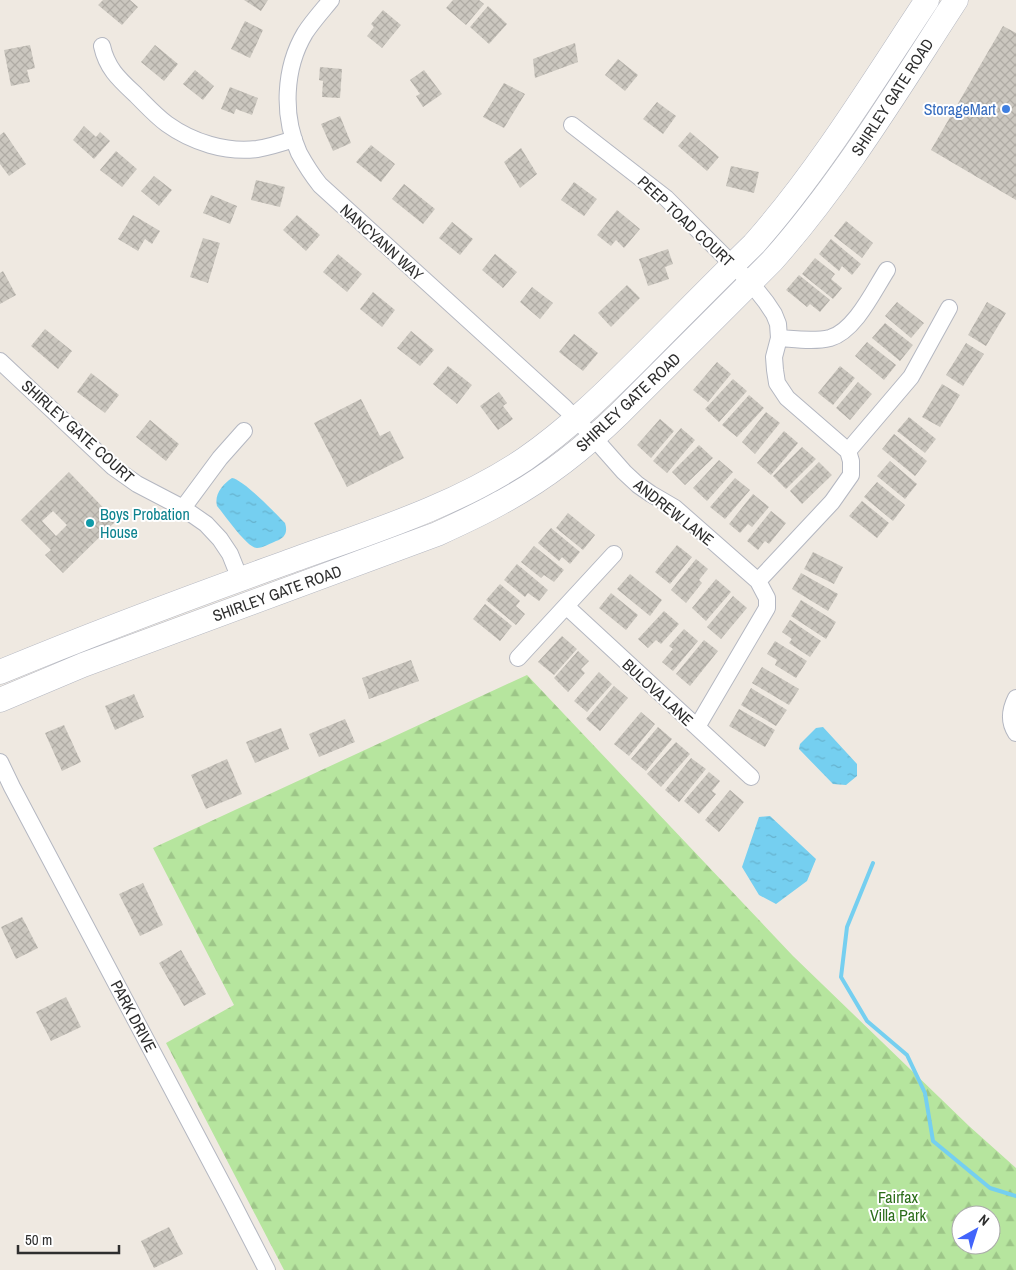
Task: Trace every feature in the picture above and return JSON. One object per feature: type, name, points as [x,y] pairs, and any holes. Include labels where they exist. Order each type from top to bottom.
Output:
[{"type":"main road","name":"SHIRLEY GATE ROAD","points":[[0,672],[240,579],[427,511],[491,480],[554,438],[602,396],[754,244],[775,220],[816,167],[927,0]]},
{"type":"main road","name":"SHIRLEY GATE ROAD","points":[[0,700],[83,665],[436,534],[504,501],[569,458],[594,438],[619,414],[772,262],[794,236],[847,166],[956,0]]},
{"type":"street","name":"NANCYANN WAY","points":[[331,0],[306,31],[296,51],[289,78],[289,115],[294,139],[305,164],[320,185],[594,438]]},
{"type":"street","points":[[102,46],[104,57],[114,74],[155,114],[185,135],[223,148],[248,150],[277,145],[294,139]]},
{"type":"street","name":"PEEP TOAD COURT","points":[[572,125],[666,198],[751,283],[774,314],[778,324],[779,338]]},
{"type":"street","points":[[758,581],[832,502],[851,475],[851,461],[848,450],[787,398],[777,384],[774,357],[779,338],[810,340],[831,338],[848,328],[860,313],[887,270]]},
{"type":"street","points":[[848,450],[911,377],[949,308]]},
{"type":"street","name":"SHIRLEY GATE COURT","points":[[0,361],[113,467],[137,484],[199,518],[220,539],[230,554],[240,579]]},
{"type":"street","points":[[183,508],[220,458],[244,432]]},
{"type":"street","name":"ANDREW LANE","points":[[594,438],[624,472],[651,494],[675,508],[758,581],[767,598],[767,608],[697,727]]},
{"type":"street","points":[[518,658],[614,554]]},
{"type":"street","name":"BULOVA LANE","points":[[566,606],[751,777]]},
{"type":"street","points":[[1016,698],[1010,713],[1010,722],[1016,733]]},
{"type":"street","name":"PARK DRIVE","points":[[0,762],[267,1270]]},
{"type":"green space","name":"Fairfax Villa Park","points":[[527,675],[793,956],[969,1126],[1016,1168],[1016,1270],[284,1270],[166,1043],[234,1005],[153,848]]},
{"type":"water","points":[[232,478],[244,484],[285,523],[286,532],[282,538],[257,548],[248,543],[236,530],[217,506],[216,502],[220,490]]},
{"type":"water","points":[[823,727],[857,764],[857,776],[846,785],[833,784],[799,749],[800,744],[816,728]]},
{"type":"water","points":[[770,816],[816,859],[807,881],[776,904],[759,895],[742,867],[759,817]]},
{"type":"building","points":[[103,0],[130,0],[138,7],[122,25],[98,5]]},
{"type":"building","points":[[244,0],[268,0],[261,11]]},
{"type":"building","points":[[453,0],[479,0],[484,4],[466,25],[446,8]]},
{"type":"building","points":[[488,6],[507,24],[489,44],[470,27]]},
{"type":"building","points":[[383,10],[401,25],[382,48],[367,36],[374,27],[371,24]]},
{"type":"building","points":[[245,21],[263,30],[250,58],[231,49]]},
{"type":"building","points":[[1003,26],[1016,33],[1016,200],[931,150]]},
{"type":"building","points":[[575,43],[578,62],[535,78],[533,59]]},
{"type":"building","points":[[30,45],[35,68],[27,70],[30,82],[11,86],[4,50]]},
{"type":"building","points":[[155,45],[178,64],[164,81],[141,62]]},
{"type":"building","points":[[618,59],[638,75],[625,91],[605,75]]},
{"type":"building","points":[[320,67],[342,69],[340,98],[322,97],[323,81],[319,80]]},
{"type":"building","points":[[195,70],[214,86],[203,100],[183,84]]},
{"type":"building","points":[[424,70],[442,94],[423,107],[416,96],[420,94],[410,80]]},
{"type":"building","points":[[504,83],[525,94],[504,128],[483,117]]},
{"type":"building","points":[[230,87],[258,98],[252,115],[236,109],[234,114],[221,109]]},
{"type":"building","points":[[657,102],[676,116],[663,134],[643,119]]},
{"type":"building","points":[[340,116],[351,143],[333,151],[321,124]]},
{"type":"building","points":[[84,126],[96,137],[100,132],[110,141],[94,159],[73,140]]},
{"type":"building","points":[[4,132],[26,164],[9,176],[0,164],[0,135]]},
{"type":"building","points":[[690,132],[719,157],[707,171],[678,146]]},
{"type":"building","points":[[371,145],[395,164],[381,182],[356,162]]},
{"type":"building","points":[[521,148],[537,174],[520,188],[504,162]]},
{"type":"building","points":[[116,151],[137,169],[122,187],[100,170]]},
{"type":"building","points":[[731,166],[759,172],[754,193],[726,186]]},
{"type":"building","points":[[154,176],[172,190],[159,206],[141,191]]},
{"type":"building","points":[[256,180],[285,187],[280,207],[251,200]]},
{"type":"building","points":[[574,182],[597,199],[584,216],[561,200]]},
{"type":"building","points":[[404,184],[435,209],[423,224],[392,199]]},
{"type":"building","points":[[211,195],[237,206],[230,224],[203,213]]},
{"type":"building","points":[[617,210],[640,229],[624,248],[616,240],[611,246],[597,235]]},
{"type":"building","points":[[133,215],[160,231],[152,244],[145,239],[138,251],[118,239]]},
{"type":"building","points":[[297,215],[320,235],[306,251],[283,230]]},
{"type":"building","points":[[846,221],[873,243],[862,258],[834,236]]},
{"type":"building","points":[[452,222],[473,239],[460,255],[439,238]]},
{"type":"building","points":[[203,238],[220,243],[208,283],[190,277]]},
{"type":"building","points":[[831,239],[861,264],[852,275],[842,266],[839,271],[819,254]]},
{"type":"building","points":[[668,249],[673,264],[665,267],[669,279],[648,286],[639,259]]},
{"type":"building","points":[[338,254],[362,274],[347,292],[323,272]]},
{"type":"building","points":[[495,254],[517,272],[503,288],[482,270]]},
{"type":"building","points":[[815,258],[835,274],[831,279],[842,288],[833,299],[802,274]]},
{"type":"building","points":[[3,271],[16,295],[0,304],[0,273]]},
{"type":"building","points":[[799,275],[830,300],[820,312],[810,304],[807,307],[786,290]]},
{"type":"building","points":[[627,285],[640,298],[611,327],[598,313]]},
{"type":"building","points":[[532,287],[553,303],[540,319],[520,302]]},
{"type":"building","points":[[373,292],[395,310],[382,327],[360,309]]},
{"type":"building","points":[[897,302],[924,323],[911,338],[885,316]]},
{"type":"building","points":[[987,302],[1006,313],[986,346],[968,335]]},
{"type":"building","points":[[885,323],[913,345],[900,361],[872,338]]},
{"type":"building","points":[[45,329],[72,351],[58,369],[31,346]]},
{"type":"building","points":[[411,331],[434,350],[420,366],[397,348]]},
{"type":"building","points":[[574,334],[598,353],[583,371],[559,352]]},
{"type":"building","points":[[867,342],[896,365],[884,380],[855,356]]},
{"type":"building","points":[[966,343],[984,354],[963,386],[946,375]]},
{"type":"building","points":[[717,362],[731,374],[708,402],[693,390]]},
{"type":"building","points":[[448,366],[472,385],[457,404],[433,384]]},
{"type":"building","points":[[840,366],[855,378],[833,405],[818,393]]},
{"type":"building","points":[[91,373],[119,395],[105,413],[77,392]]},
{"type":"building","points":[[733,379],[747,391],[719,422],[705,409]]},
{"type":"building","points":[[858,382],[872,394],[850,420],[836,408]]},
{"type":"building","points":[[942,384],[960,395],[940,427],[922,417]]},
{"type":"building","points":[[499,392],[507,403],[503,406],[513,419],[498,430],[480,406]]},
{"type":"building","points":[[749,395],[764,408],[737,437],[722,425]]},
{"type":"building","points":[[361,399],[380,436],[390,431],[404,458],[347,487],[314,423]]},
{"type":"building","points":[[766,412],[780,423],[755,454],[742,442]]},
{"type":"building","points":[[909,417],[936,439],[925,453],[897,431]]},
{"type":"building","points":[[660,419],[674,431],[651,458],[637,445]]},
{"type":"building","points":[[150,420],[179,444],[166,461],[136,437]]},
{"type":"building","points":[[681,428],[695,440],[667,473],[653,461]]},
{"type":"building","points":[[784,431],[798,443],[771,475],[757,463]]},
{"type":"building","points":[[894,434],[927,461],[915,476],[882,449]]},
{"type":"building","points":[[699,445],[713,458],[685,485],[672,472]]},
{"type":"building","points":[[802,447],[816,459],[786,489],[773,476]]},
{"type":"building","points":[[719,460],[733,472],[707,501],[693,488]]},
{"type":"building","points":[[890,461],[917,484],[905,499],[877,476]]},
{"type":"building","points":[[819,462],[832,475],[802,504],[790,491]]},
{"type":"building","name":"Boys Probation House","points":[[69,472],[116,521],[63,573],[45,555],[51,550],[21,520]],"holes":[[[53,511],[67,525],[56,536],[42,521]]]},
{"type":"building","points":[[735,478],[750,490],[725,519],[710,507]]},
{"type":"building","points":[[877,482],[905,505],[893,521],[864,497]]},
{"type":"building","points":[[753,494],[769,507],[752,527],[748,524],[740,533],[729,524]]},
{"type":"building","points":[[862,501],[889,523],[877,538],[849,516]]},
{"type":"building","points":[[771,511],[786,523],[769,544],[765,541],[758,550],[747,541]]},
{"type":"building","points":[[568,513],[595,535],[583,550],[556,528]]},
{"type":"building","points":[[551,528],[580,552],[570,564],[562,557],[559,561],[538,543]]},
{"type":"building","points":[[677,545],[692,557],[670,584],[655,572]]},
{"type":"building","points":[[534,546],[564,570],[554,582],[544,575],[541,578],[521,562]]},
{"type":"building","points":[[813,552],[843,567],[834,584],[804,569]]},
{"type":"building","points":[[696,559],[708,569],[699,580],[702,583],[686,603],[671,590]]},
{"type":"building","points":[[517,564],[548,590],[539,601],[528,593],[525,597],[504,580]]},
{"type":"building","points":[[801,573],[838,594],[828,611],[792,589]]},
{"type":"building","points":[[630,574],[662,600],[650,616],[617,589]]},
{"type":"building","points":[[716,579],[731,592],[706,621],[692,608]]},
{"type":"building","points":[[500,584],[520,601],[516,606],[525,614],[516,625],[486,600]]},
{"type":"building","points":[[611,593],[638,615],[626,630],[599,608]]},
{"type":"building","points":[[733,596],[747,608],[721,639],[707,627]]},
{"type":"building","points":[[801,600],[836,622],[826,639],[791,616]]},
{"type":"building","points":[[485,604],[512,626],[500,641],[473,619]]},
{"type":"building","points":[[664,611],[679,624],[661,644],[656,640],[648,648],[638,639]]},
{"type":"building","points":[[790,620],[821,641],[810,657],[789,643],[792,639],[782,632]]},
{"type":"building","points":[[684,629],[698,641],[673,671],[662,662],[673,649],[669,646]]},
{"type":"building","points":[[562,636],[577,649],[554,675],[538,662]]},
{"type":"building","points":[[704,640],[718,651],[690,686],[676,674]]},
{"type":"building","points":[[775,641],[807,661],[796,678],[775,665],[777,660],[767,654]]},
{"type":"building","points":[[578,651],[589,661],[581,669],[585,673],[568,692],[554,678]]},
{"type":"building","points":[[411,660],[419,681],[369,699],[362,678]]},
{"type":"building","points":[[762,667],[799,689],[789,705],[752,683]]},
{"type":"building","points":[[599,672],[612,684],[587,712],[574,701]]},
{"type":"building","points":[[614,686],[628,698],[600,731],[586,719]]},
{"type":"building","points":[[751,688],[787,710],[776,726],[741,705]]},
{"type":"building","points":[[134,694],[144,717],[115,730],[105,706]]},
{"type":"building","points":[[739,709],[775,730],[765,747],[729,726]]},
{"type":"building","points":[[641,712],[655,724],[629,756],[614,744]]},
{"type":"building","points":[[345,719],[355,742],[319,757],[309,734]]},
{"type":"building","points":[[64,725],[81,762],[62,771],[45,733]]},
{"type":"building","points":[[658,727],[672,739],[646,771],[631,759]]},
{"type":"building","points":[[281,728],[289,749],[255,763],[246,742]]},
{"type":"building","points":[[676,742],[690,754],[661,787],[647,774]]},
{"type":"building","points":[[691,758],[706,769],[679,802],[665,790]]},
{"type":"building","points":[[227,759],[242,794],[206,809],[191,775]]},
{"type":"building","points":[[709,772],[720,781],[712,791],[716,794],[699,814],[684,801]]},
{"type":"building","points":[[730,790],[744,802],[719,832],[705,820]]},
{"type":"building","points":[[143,883],[163,925],[140,936],[119,894]]},
{"type":"building","points":[[22,917],[38,948],[16,959],[1,927]]},
{"type":"building","points":[[181,950],[206,994],[184,1006],[159,963]]},
{"type":"building","points":[[66,997],[81,1027],[51,1041],[36,1012]]},
{"type":"building","points":[[169,1227],[183,1254],[154,1268],[141,1241]]},
{"type":"waterway","points":[[873,863],[847,927],[841,977],[867,1021],[907,1055],[925,1093],[933,1141],[990,1188],[1016,1196]]},
{"type":"place","name":"StorageMart","points":[[1006,109]]},
{"type":"place","name":"Boys Probation House","points":[[90,523]]}]
